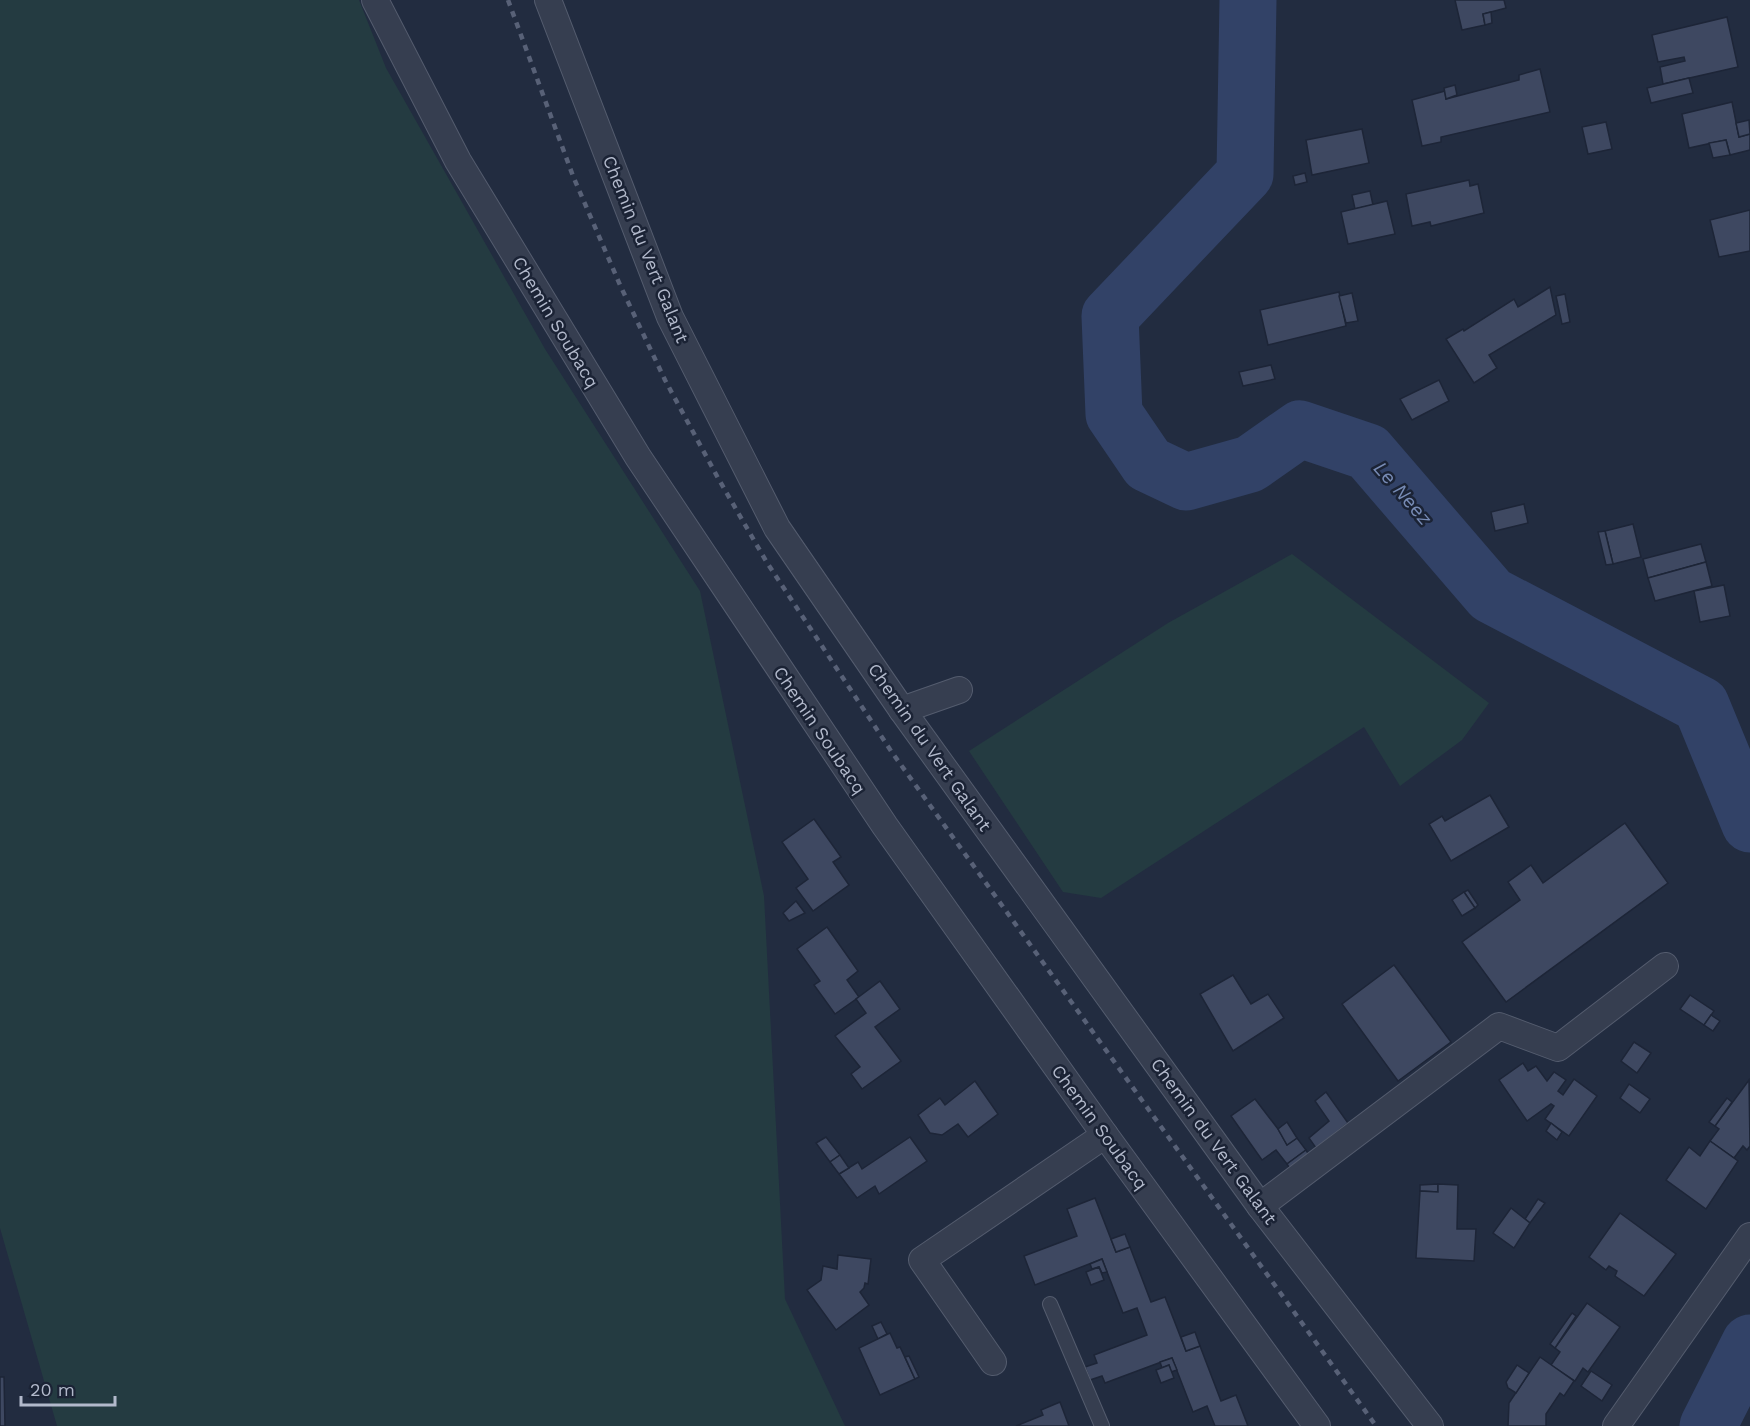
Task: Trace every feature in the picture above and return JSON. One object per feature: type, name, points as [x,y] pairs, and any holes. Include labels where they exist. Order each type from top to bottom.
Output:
[{"type":"street","name":"Chemin Soubacq","points":[[375,0],[458,161],[638,457],[885,826],[1105,1135],[1317,1426]]},
{"type":"street","name":"Chemin du Vert Galant","points":[[548,0],[670,317],[777,528],[902,710],[1260,1206],[1430,1426]]},
{"type":"street","points":[[902,710],[958,690]]},
{"type":"street","points":[[1260,1206],[1499,1026],[1558,1048],[1665,966]]},
{"type":"street","points":[[993,1362],[922,1260],[1105,1135]]},
{"type":"street","points":[[1616,1426],[1750,1236]]},
{"type":"lane","points":[[1050,1304],[1102,1426]]},
{"type":"green space","points":[[0,0],[359,0],[386,68],[545,349],[700,591],[764,896],[785,1299],[845,1426],[57,1426],[0,1228]]},
{"type":"green space","points":[[1292,554],[1489,703],[1462,740],[1400,786],[1364,727],[1101,898],[1063,892],[969,751],[1168,623]]},
{"type":"building","points":[[1455,0],[1504,0],[1506,8],[1483,14],[1485,25],[1462,30]]},
{"type":"building","points":[[1491,12],[1492,23],[1485,25],[1483,14]]},
{"type":"building","points":[[1727,17],[1738,67],[1663,84],[1660,67],[1685,61],[1684,57],[1658,62],[1652,35]]},
{"type":"building","points":[[1540,69],[1550,112],[1441,137],[1441,142],[1422,146],[1412,100],[1445,91],[1446,99],[1519,80],[1519,75]]},
{"type":"building","points":[[1689,78],[1693,93],[1651,103],[1647,88]]},
{"type":"building","points":[[1455,85],[1457,95],[1446,99],[1444,88]]},
{"type":"building","points":[[1732,102],[1739,137],[1750,134],[1750,150],[1730,155],[1726,140],[1689,148],[1682,114]]},
{"type":"building","points":[[1749,120],[1750,134],[1739,137],[1736,123]]},
{"type":"building","points":[[1606,122],[1612,149],[1588,154],[1582,127]]},
{"type":"building","points":[[1362,129],[1369,163],[1312,175],[1306,140]]},
{"type":"building","points":[[1726,140],[1730,155],[1713,158],[1709,143]]},
{"type":"building","points":[[1305,173],[1307,182],[1295,185],[1293,176]]},
{"type":"building","points":[[1469,180],[1470,186],[1478,184],[1484,213],[1431,226],[1430,222],[1412,226],[1406,194]]},
{"type":"building","points":[[1370,191],[1373,205],[1355,209],[1352,195]]},
{"type":"building","points":[[1387,201],[1395,234],[1348,244],[1341,212]]},
{"type":"building","points":[[1750,210],[1750,251],[1719,257],[1710,220]]},
{"type":"building","points":[[1550,287],[1556,315],[1489,355],[1497,368],[1474,383],[1446,339],[1463,329],[1464,331],[1514,299],[1518,307]]},
{"type":"building","points":[[1339,292],[1346,326],[1268,345],[1260,310]]},
{"type":"building","points":[[1352,293],[1358,321],[1346,323],[1339,296]]},
{"type":"building","points":[[1565,294],[1570,322],[1562,324],[1556,296]]},
{"type":"building","points":[[1271,365],[1275,379],[1243,386],[1239,372]]},
{"type":"building","points":[[1439,380],[1449,401],[1412,420],[1400,399]]},
{"type":"building","points":[[1524,504],[1528,523],[1495,531],[1491,512]]},
{"type":"building","points":[[1633,524],[1641,557],[1613,564],[1605,531]]},
{"type":"building","points":[[1605,531],[1613,564],[1606,565],[1598,532]]},
{"type":"building","points":[[1701,544],[1706,562],[1648,578],[1643,559]]},
{"type":"building","points":[[1706,562],[1712,586],[1655,601],[1648,578]]},
{"type":"building","points":[[1724,585],[1730,616],[1700,622],[1694,591]]},
{"type":"building","points":[[1490,795],[1509,827],[1451,861],[1429,824],[1442,816],[1445,821]]},
{"type":"building","points":[[814,819],[841,857],[833,862],[849,885],[813,911],[796,888],[808,879],[782,842]]},
{"type":"building","points":[[1625,823],[1668,883],[1506,1002],[1462,942],[1520,900],[1508,882],[1531,865],[1543,883]]},
{"type":"building","points":[[1468,890],[1478,905],[1475,908],[1464,892]]},
{"type":"building","points":[[1464,892],[1475,908],[1462,916],[1452,900]]},
{"type":"building","points":[[796,901],[805,913],[789,921],[783,913]]},
{"type":"building","points":[[827,927],[858,971],[847,980],[859,997],[835,1014],[814,985],[820,981],[797,949]]},
{"type":"building","points":[[1394,965],[1451,1042],[1398,1081],[1342,1004]]},
{"type":"building","points":[[1233,975],[1251,1004],[1268,994],[1284,1018],[1233,1051],[1200,994]]},
{"type":"building","points":[[880,981],[900,1009],[875,1027],[901,1061],[862,1089],[851,1074],[860,1067],[835,1036],[866,1013],[856,999]]},
{"type":"building","points":[[1690,995],[1714,1011],[1704,1025],[1680,1009]]},
{"type":"building","points":[[1711,1015],[1720,1021],[1713,1031],[1704,1025]]},
{"type":"building","points":[[1634,1042],[1651,1053],[1637,1073],[1621,1061]]},
{"type":"building","points":[[1523,1063],[1528,1071],[1536,1066],[1547,1081],[1554,1072],[1566,1080],[1558,1091],[1563,1095],[1574,1079],[1597,1096],[1569,1136],[1545,1119],[1554,1106],[1551,1104],[1527,1121],[1499,1080]]},
{"type":"building","points":[[1749,1080],[1750,1146],[1747,1150],[1743,1146],[1734,1158],[1710,1141],[1719,1129],[1715,1126]]},
{"type":"building","points":[[975,1081],[998,1114],[968,1137],[958,1124],[942,1135],[930,1133],[918,1115],[940,1098],[945,1105]]},
{"type":"building","points":[[1629,1084],[1650,1099],[1640,1113],[1620,1098]]},
{"type":"building","points":[[1326,1092],[1348,1123],[1316,1148],[1309,1138],[1329,1121],[1315,1101]]},
{"type":"building","points":[[1727,1098],[1732,1102],[1715,1126],[1709,1122]]},
{"type":"building","points":[[1255,1099],[1287,1145],[1297,1138],[1306,1150],[1287,1164],[1276,1150],[1262,1160],[1231,1116]]},
{"type":"building","points":[[1287,1122],[1297,1138],[1287,1145],[1278,1129]]},
{"type":"building","points":[[1551,1123],[1562,1132],[1557,1140],[1546,1131]]},
{"type":"building","points":[[826,1137],[840,1155],[830,1162],[816,1143]]},
{"type":"building","points":[[910,1137],[927,1161],[879,1194],[875,1186],[857,1198],[839,1174],[858,1162],[862,1169]]},
{"type":"building","points":[[1710,1141],[1738,1161],[1706,1209],[1666,1180],[1689,1147],[1700,1156]]},
{"type":"building","points":[[1306,1150],[1309,1155],[1290,1169],[1287,1164]]},
{"type":"building","points":[[840,1155],[849,1168],[839,1174],[830,1162]]},
{"type":"building","points":[[1438,1184],[1438,1192],[1420,1191],[1420,1185]]},
{"type":"building","points":[[1438,1184],[1458,1185],[1457,1229],[1476,1229],[1474,1261],[1416,1258],[1420,1191],[1438,1192]]},
{"type":"building","points":[[1095,1198],[1116,1252],[1130,1247],[1151,1302],[1165,1297],[1186,1351],[1200,1346],[1221,1401],[1236,1395],[1248,1426],[1215,1426],[1207,1406],[1193,1412],[1172,1358],[1105,1383],[1102,1376],[1090,1380],[1085,1367],[1097,1363],[1094,1355],[1147,1335],[1137,1308],[1123,1313],[1102,1259],[1035,1285],[1024,1256],[1077,1236],[1067,1209]]},
{"type":"building","points":[[1538,1199],[1545,1203],[1530,1223],[1525,1219]]},
{"type":"building","points":[[1511,1208],[1530,1223],[1514,1248],[1493,1233]]},
{"type":"building","points":[[1620,1213],[1676,1254],[1644,1296],[1615,1276],[1617,1271],[1609,1266],[1606,1270],[1589,1257]]},
{"type":"building","points":[[1125,1234],[1130,1247],[1116,1252],[1111,1239]]},
{"type":"building","points":[[838,1255],[871,1259],[868,1284],[865,1283],[860,1292],[869,1305],[836,1330],[807,1290],[821,1280],[823,1266],[837,1269]]},
{"type":"building","points":[[1102,1259],[1107,1272],[1102,1273],[1099,1267],[1092,1269],[1090,1264]]},
{"type":"building","points":[[1099,1267],[1104,1280],[1091,1285],[1086,1272]]},
{"type":"building","points":[[1587,1303],[1620,1327],[1588,1372],[1583,1368],[1575,1381],[1551,1365],[1560,1352],[1555,1348]]},
{"type":"building","points":[[1572,1313],[1576,1316],[1555,1348],[1550,1344]]},
{"type":"building","points":[[881,1322],[887,1334],[878,1339],[872,1326]]},
{"type":"building","points":[[1195,1332],[1200,1346],[1186,1351],[1181,1337]]},
{"type":"building","points":[[890,1333],[897,1348],[900,1347],[915,1379],[880,1395],[859,1348]]},
{"type":"building","points":[[909,1356],[919,1377],[915,1379],[905,1357]]},
{"type":"building","points":[[1540,1357],[1574,1381],[1564,1396],[1560,1393],[1546,1414],[1546,1426],[1508,1426],[1509,1403]]},
{"type":"building","points":[[1172,1358],[1177,1370],[1171,1372],[1169,1365],[1162,1368],[1160,1362]]},
{"type":"building","points":[[1169,1365],[1174,1378],[1161,1383],[1156,1370]]},
{"type":"building","points":[[1517,1365],[1529,1373],[1516,1393],[1508,1388],[1506,1382]]},
{"type":"building","points":[[1591,1371],[1612,1385],[1602,1401],[1581,1386]]},
{"type":"building","points":[[0,1377],[4,1377],[5,1426],[0,1426]]},
{"type":"building","points":[[1060,1402],[1069,1426],[1016,1426],[1043,1415],[1041,1410]]},
{"type":"waterway","name":"Le Neez","points":[[1248,0],[1245,174],[1110,316],[1114,414],[1148,464],[1186,482],[1250,464],[1300,429],[1368,452],[1491,595],[1701,705],[1750,824]]},
{"type":"waterway","name":"Le Neez","points":[[1708,1426],[1750,1343]]},
{"type":"railway","points":[[508,0],[573,176],[620,285],[665,380],[766,561],[891,751],[1376,1426]]}]
